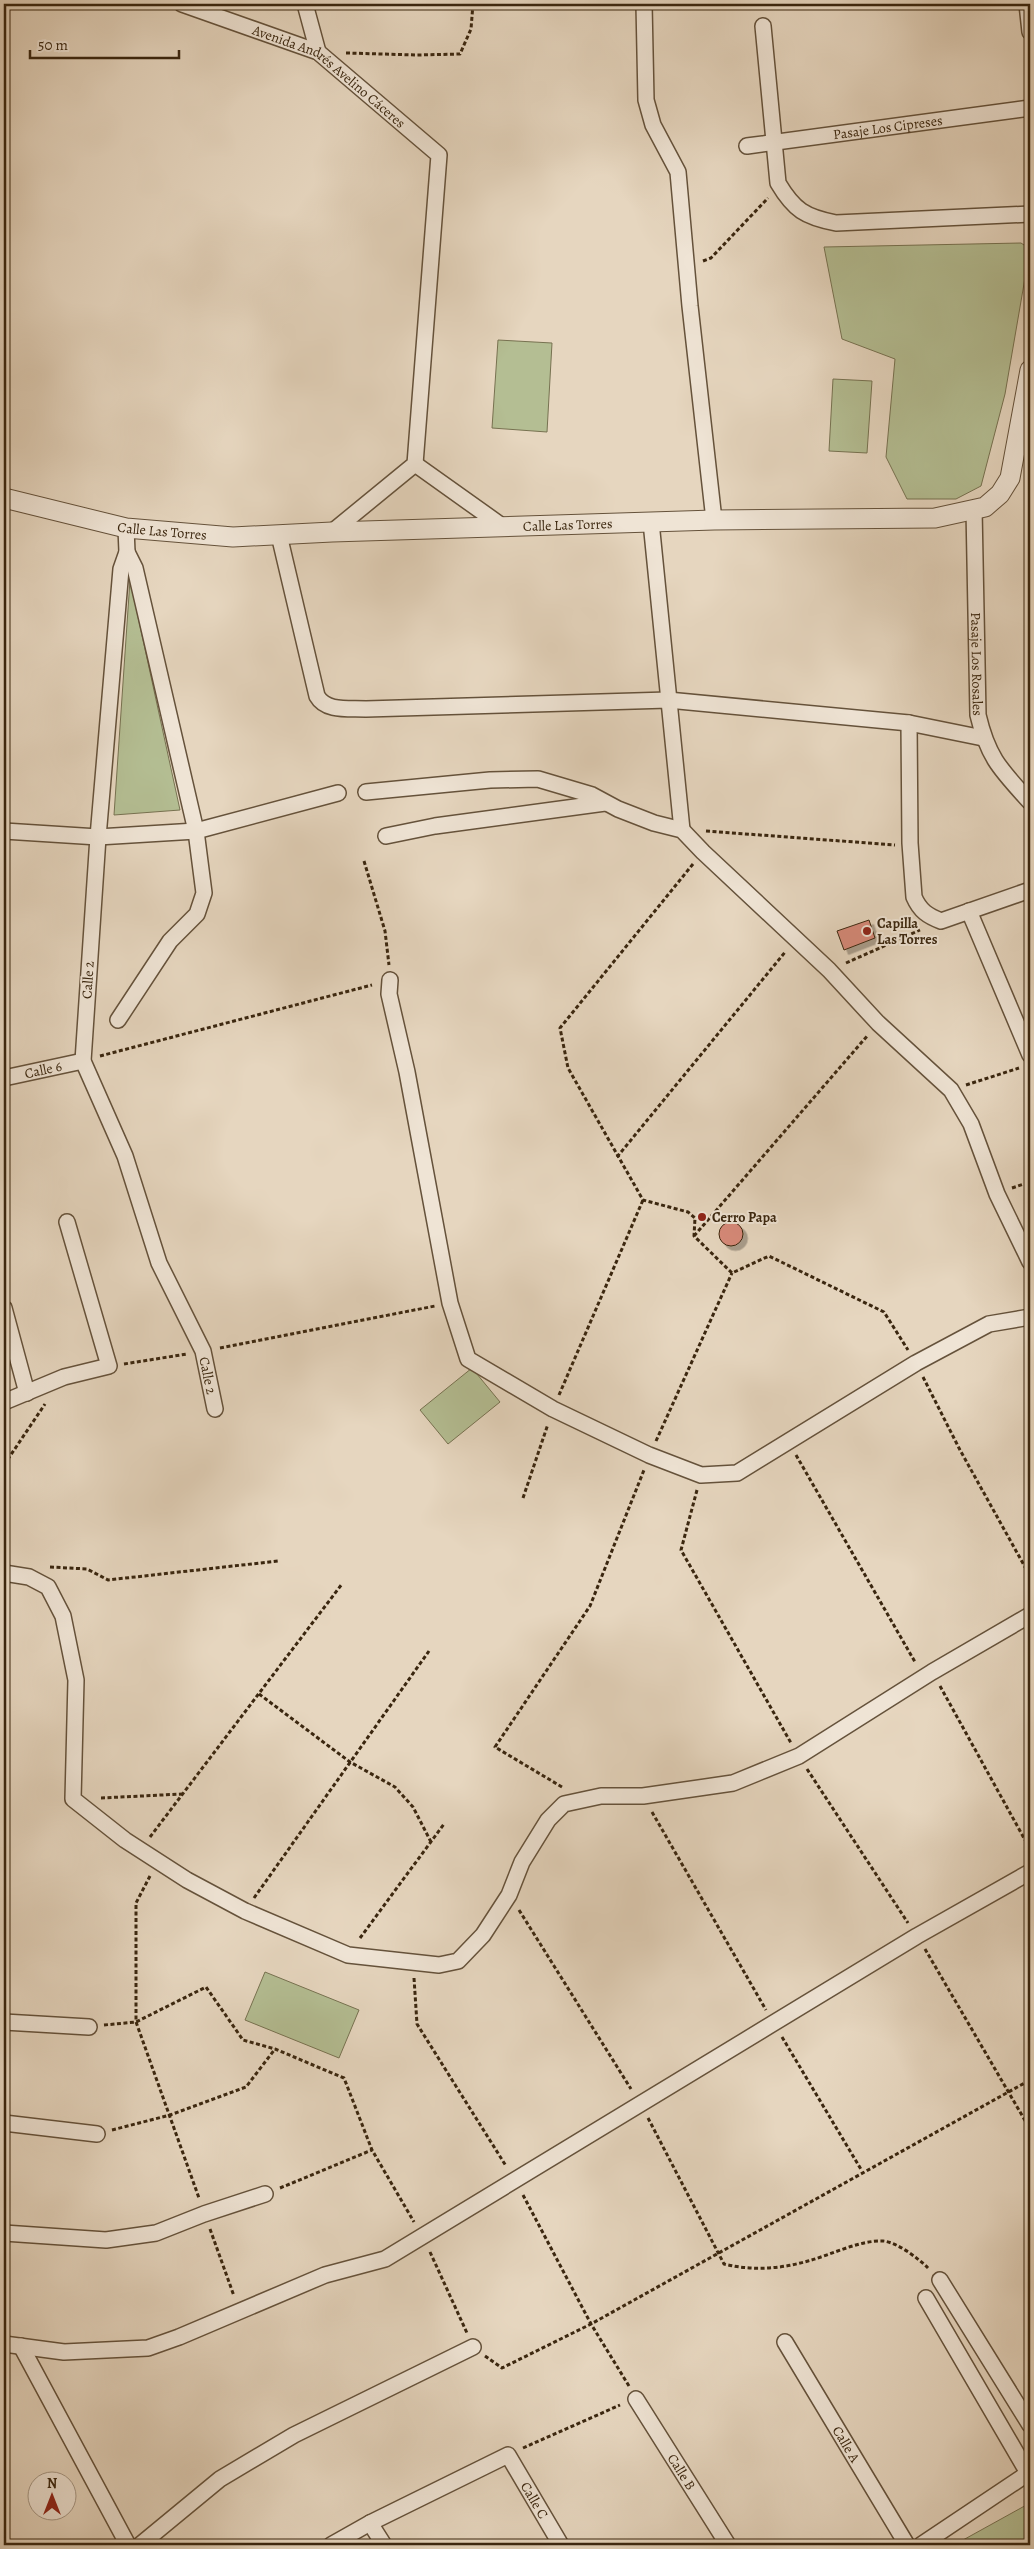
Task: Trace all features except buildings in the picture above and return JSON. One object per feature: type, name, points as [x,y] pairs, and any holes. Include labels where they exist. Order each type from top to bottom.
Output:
[{"type":"street","name":"Avenida Andrés Avelino Cáceres","points":[[183,4],[318,52],[439,155],[415,464]]},
{"type":"street","points":[[305,4],[318,52]]},
{"type":"street","points":[[1027,4],[1030,32]]},
{"type":"street","points":[[644,7],[646,100],[653,125],[678,172],[686,268],[714,520]]},
{"type":"street","points":[[763,26],[778,183],[788,200],[799,210],[814,218],[836,223],[1030,214]]},
{"type":"street","name":"Pasaje Los Cipreses","points":[[747,146],[1030,108]]},
{"type":"street","name":"Calle Las Torres","points":[[4,498],[126,528],[233,537],[332,532],[714,520],[935,518],[985,507],[1000,494],[1010,478],[1030,370]]},
{"type":"street","points":[[332,532],[415,464],[502,526]]},
{"type":"street","name":"Pasaje Los Rosales","points":[[974,509],[978,715],[984,738],[999,768],[1030,802]]},
{"type":"street","points":[[651,522],[682,830]]},
{"type":"street","name":"Calle 2","points":[[126,528],[127,552],[121,569],[98,836],[83,1061],[125,1156],[159,1263],[203,1351],[215,1409]]},
{"type":"street","points":[[279,535],[317,696],[321,703],[327,707],[366,709],[668,700],[909,723],[984,738]]},
{"type":"street","points":[[118,1020],[170,941],[197,914],[204,893],[196,831],[136,568],[127,552]]},
{"type":"street","points":[[909,723],[910,843],[914,897],[922,911],[941,921],[1030,890]]},
{"type":"street","points":[[366,792],[490,780],[538,779],[587,793],[605,803],[654,823],[682,830],[829,970],[878,1023],[951,1090],[970,1124],[997,1194],[1030,1262]]},
{"type":"street","points":[[4,831],[98,836],[196,831],[338,792]]},
{"type":"street","points":[[386,836],[435,826],[605,803]]},
{"type":"street","points":[[969,911],[1026,1061]]},
{"type":"street","points":[[390,980],[388,994],[407,1072],[450,1303],[468,1358],[553,1409],[649,1455],[701,1475],[737,1474],[916,1363],[989,1324],[1030,1317]]},
{"type":"street","name":"Calle 6","points":[[4,1078],[83,1061]]},
{"type":"street","points":[[4,1402],[64,1377],[109,1366],[67,1222]]},
{"type":"street","points":[[4,1308],[27,1393]]},
{"type":"street","points":[[4,1573],[30,1577],[48,1588],[63,1616],[76,1680],[74,1799],[140,1850],[245,1911],[348,1955],[439,1965],[458,1961],[483,1935],[509,1895],[522,1862],[548,1820],[564,1804],[601,1796],[643,1796],[733,1783],[799,1756],[928,1675],[1030,1615]]},
{"type":"street","points":[[4,2344],[64,2352],[148,2348],[179,2337],[324,2275],[385,2259],[774,2025],[917,1936],[1030,1872]]},
{"type":"street","points":[[4,2022],[89,2027]]},
{"type":"street","points":[[4,2123],[97,2134]]},
{"type":"street","points":[[4,2233],[106,2240],[156,2233],[204,2214],[265,2194]]},
{"type":"street","points":[[940,2280],[1030,2425]]},
{"type":"street","points":[[921,2545],[1029,2472],[926,2298]]},
{"type":"street","name":"Calle A","points":[[785,2342],[906,2545]]},
{"type":"street","points":[[21,2346],[128,2545]]},
{"type":"street","points":[[140,2545],[228,2474],[294,2435],[472,2347]]},
{"type":"street","name":"Calle B","points":[[636,2398],[728,2545]]},
{"type":"street","points":[[331,2545],[370,2523],[508,2455]]},
{"type":"street","name":"Calle C","points":[[508,2455],[561,2545]]},
{"type":"street","points":[[370,2523],[384,2545]]},
{"type":"path","points":[[318,52],[416,55],[460,54],[471,30],[474,4]]},
{"type":"path","points":[[644,7],[694,4]]},
{"type":"path","points":[[686,268],[711,258],[743,223],[764,204],[778,183]]},
{"type":"path","points":[[682,830],[894,845],[910,843]]},
{"type":"path","points":[[703,852],[560,1028],[568,1068],[642,1200],[688,1212],[694,1218],[694,1236],[732,1273]]},
{"type":"path","points":[[83,1061],[390,980],[385,931],[364,861]]},
{"type":"path","points":[[829,970],[941,921]]},
{"type":"path","points":[[617,1158],[796,939]]},
{"type":"path","points":[[694,1236],[878,1023]]},
{"type":"path","points":[[951,1090],[1026,1061]]},
{"type":"path","points":[[523,1498],[553,1409],[642,1200]]},
{"type":"path","points":[[583,1800],[496,1747],[590,1606],[649,1455],[732,1273],[769,1256],[884,1312],[916,1363],[960,1450],[1030,1576]]},
{"type":"path","points":[[109,1366],[203,1351],[450,1303]]},
{"type":"path","points":[[4,1465],[64,1377]]},
{"type":"path","points":[[789,1443],[1030,1848]]},
{"type":"path","points":[[701,1475],[681,1550],[799,1756]]},
{"type":"path","points":[[41,1568],[59,1566],[87,1569],[108,1580],[278,1561]]},
{"type":"path","points":[[140,1850],[342,1584]]},
{"type":"path","points":[[245,1911],[429,1651]]},
{"type":"path","points":[[259,1694],[350,1762],[395,1786],[413,1807],[431,1842]]},
{"type":"path","points":[[74,1799],[183,1794]]},
{"type":"path","points":[[643,1796],[774,2025],[862,2172]]},
{"type":"path","points":[[348,1955],[444,1824]]},
{"type":"path","points":[[159,1862],[136,1903],[136,2022],[240,2311]]},
{"type":"path","points":[[509,1895],[641,2104],[724,2264],[765,2269],[808,2261],[848,2247],[884,2241],[916,2256],[940,2280]]},
{"type":"path","points":[[89,2027],[136,2022],[206,1987],[243,2040],[275,2049],[344,2078],[372,2150],[422,2237],[453,2299],[472,2347],[502,2368],[591,2324],[1030,2080]]},
{"type":"path","points":[[97,2134],[170,2115],[246,2087],[275,2049]]},
{"type":"path","points":[[1009,2093],[1030,2129]]},
{"type":"path","points":[[265,2194],[372,2150]]},
{"type":"path","points":[[508,2455],[636,2398]]},
{"type":"green space","points":[[1021,243],[1030,249],[1005,394],[981,486],[956,499],[907,499],[886,457],[895,359],[842,339],[824,247]]},
{"type":"green space","points":[[498,340],[552,343],[547,432],[492,428]]},
{"type":"green space","points":[[833,379],[872,381],[867,453],[829,451]]},
{"type":"green space","points":[[130,580],[180,810],[114,815]]},
{"type":"green space","points":[[472,1368],[500,1402],[448,1444],[420,1410]]},
{"type":"green space","points":[[265,1972],[359,2010],[339,2058],[245,2020]]},
{"type":"green space","points":[[1030,2503],[1030,2545],[954,2545]]},
{"type":"place","name":"Capilla Las Torres","points":[[867,931]]},
{"type":"place","name":"Cerro Papa","points":[[702,1217]]}]
